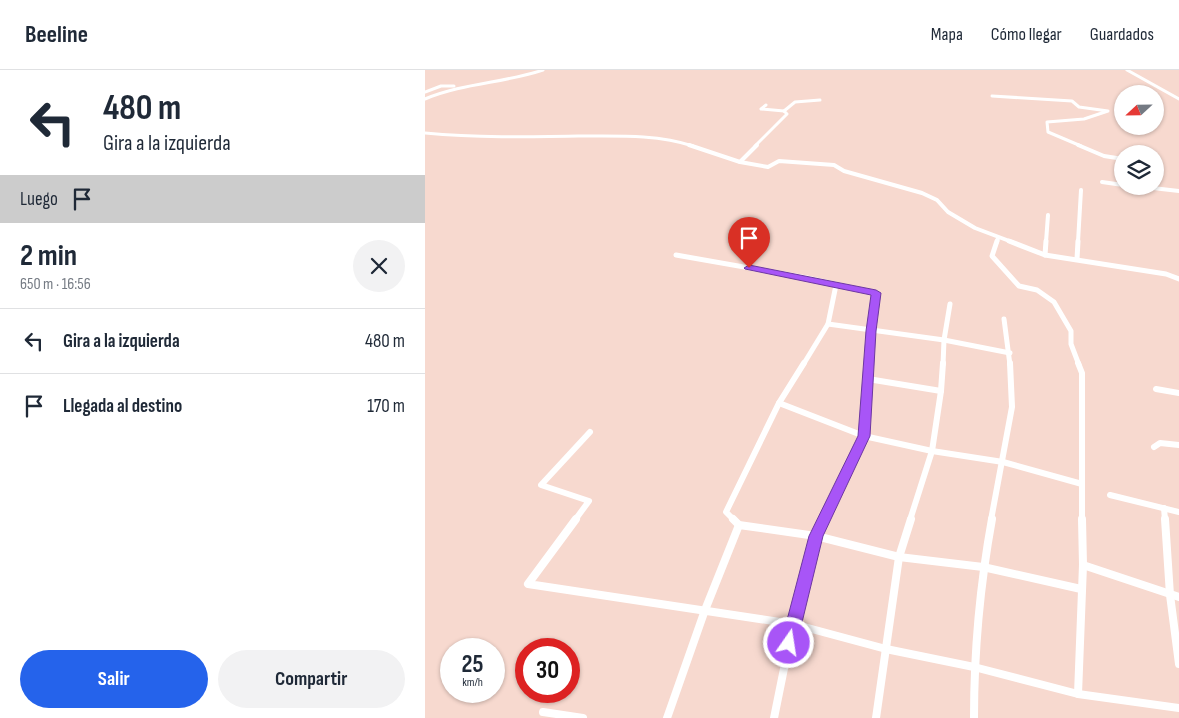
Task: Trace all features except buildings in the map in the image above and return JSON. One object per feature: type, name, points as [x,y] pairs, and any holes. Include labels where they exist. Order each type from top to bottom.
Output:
[{"type":"street","points":[[425,92],[441,86],[461,86],[503,81],[543,70]]},
{"type":"street","points":[[1127,70],[1179,98]]},
{"type":"street","points":[[425,99],[461,86]]},
{"type":"street","points":[[992,96],[1072,101],[1079,107],[1108,112],[1084,118],[1047,122],[1048,132],[1104,156],[1114,158]]},
{"type":"street","points":[[784,111],[787,106],[795,103],[820,100]]},
{"type":"street","points":[[766,105],[761,109],[784,111]]},
{"type":"street","points":[[740,162],[787,114],[784,111]]},
{"type":"street","points":[[425,133],[464,137],[624,136],[680,142],[740,162],[768,167],[779,161],[837,166],[843,171],[922,193],[937,200],[948,212],[975,228],[1045,255],[1165,274],[1179,279]]},
{"type":"street","points":[[1102,182],[1114,184]]},
{"type":"street","points":[[1077,259],[1081,190]]},
{"type":"street","points":[[1164,190],[1179,192]]},
{"type":"street","points":[[1045,255],[1048,215]]},
{"type":"street","points":[[998,238],[991,256],[1019,286],[1037,290],[1053,302],[1071,331],[1071,344],[1082,373],[1083,565],[1078,694]]},
{"type":"street","points":[[675,255],[807,278],[876,293],[871,331],[864,436],[816,536],[793,624],[774,718]]},
{"type":"street","points":[[836,285],[827,324],[779,403],[726,512],[739,525],[816,536],[899,557],[983,567],[1081,590]]},
{"type":"street","points":[[876,718],[899,557],[932,451],[941,391],[944,340],[950,304]]},
{"type":"street","points":[[974,718],[973,667],[983,567],[1012,407],[1011,353],[1005,319]]},
{"type":"street","points":[[827,324],[944,340],[1011,353]]},
{"type":"street","points":[[868,379],[941,391]]},
{"type":"street","points":[[1156,389],[1179,392]]},
{"type":"street","points":[[779,403],[864,436],[932,451],[1003,462],[1082,484]]},
{"type":"street","points":[[590,432],[541,485],[589,501],[528,584],[793,624],[886,649],[973,667],[1078,694],[1179,708]]},
{"type":"street","points":[[1154,447],[1160,443],[1179,446]]},
{"type":"street","points":[[1110,495],[1179,512]]},
{"type":"street","points":[[1164,508],[1170,595],[1179,664]]},
{"type":"street","points":[[667,718],[705,610],[739,525]]},
{"type":"street","points":[[1083,565],[1179,597]]},
{"type":"street","points":[[543,712],[583,718]]},
{"type":"route","points":[[749,268],[876,293],[871,331],[864,436],[816,536],[789,643]]}]
